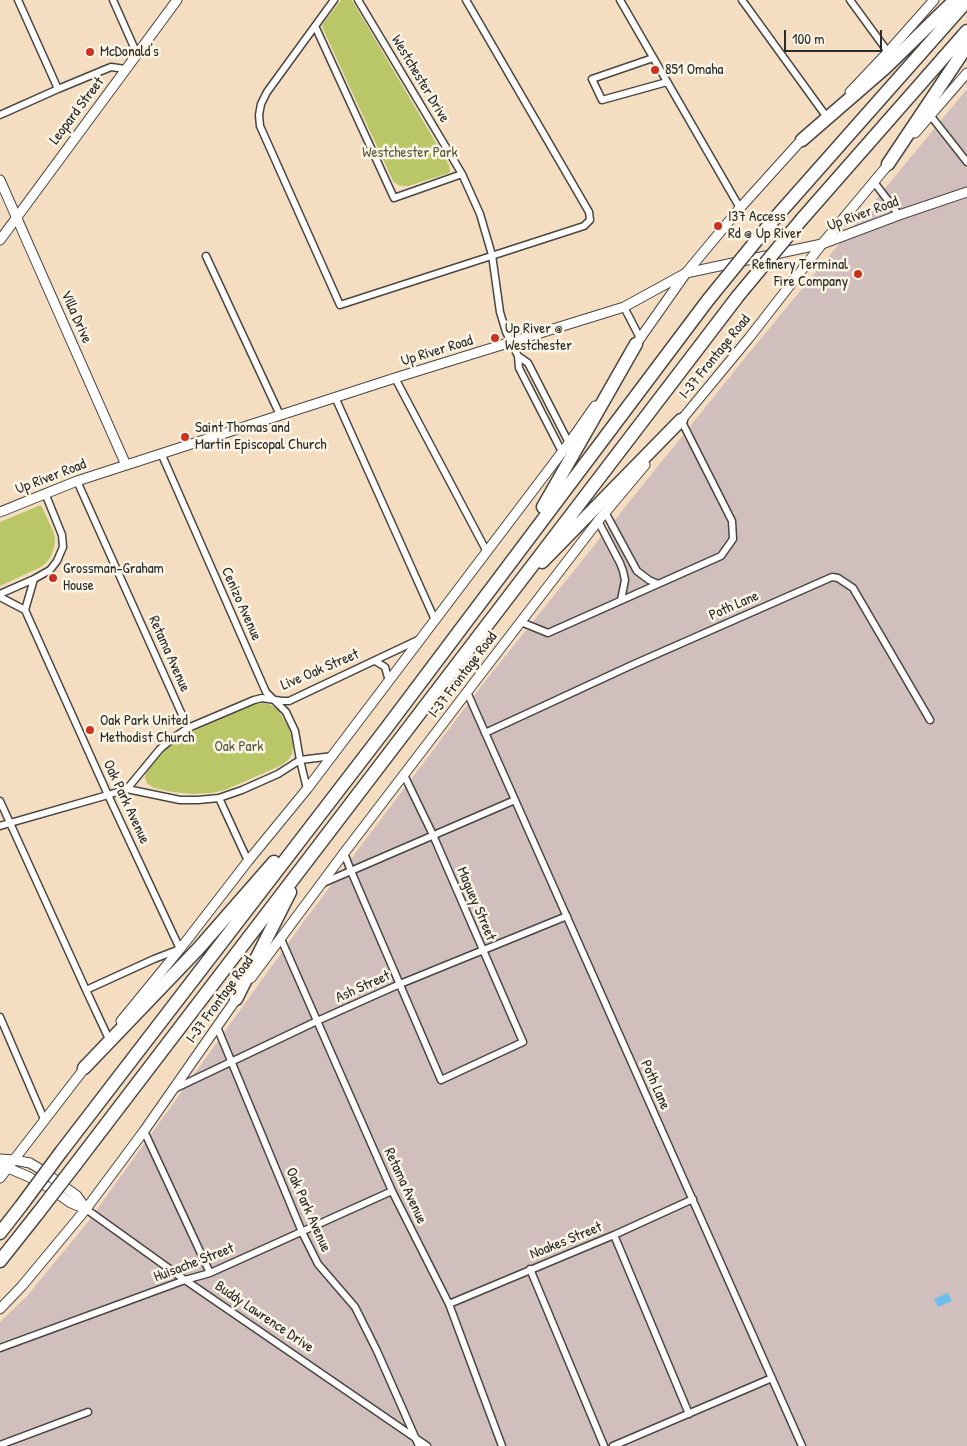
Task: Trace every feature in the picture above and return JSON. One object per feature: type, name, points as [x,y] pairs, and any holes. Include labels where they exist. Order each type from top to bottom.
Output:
[{"type":"highway","points":[[802,140],[885,68],[956,0]]},
{"type":"highway","points":[[0,1233],[344,784],[708,300],[768,225],[967,1]]},
{"type":"highway","points":[[0,1261],[738,296],[802,219],[967,31]]},
{"type":"highway","points":[[888,164],[967,46]]},
{"type":"highway","points":[[518,552],[638,341]]},
{"type":"highway","points":[[519,582],[545,560],[681,420]]},
{"type":"highway","points":[[84,1068],[198,949],[323,803],[344,784]]},
{"type":"highway","points":[[236,999],[306,860]]},
{"type":"main road","name":"Leopard Street","points":[[0,240],[177,0]]},
{"type":"main road","points":[[0,1178],[4,1168],[14,1160],[108,1037],[164,970],[248,861],[308,789],[569,443],[686,273],[740,208],[802,140],[888,52],[934,0]]},
{"type":"main road","name":"I-37 Frontage Road","points":[[0,1310],[86,1209],[144,1132],[236,999],[344,852],[598,521],[749,338],[822,244],[967,72]]},
{"type":"main road","name":"Villa Drive","points":[[0,180],[126,465]]},
{"type":"main road","name":"Up River Road","points":[[0,512],[77,481],[161,453],[624,307],[686,273],[822,244],[967,192]]},
{"type":"main road","name":"Buddy Lawrence Drive","points":[[0,1159],[30,1163],[40,1168],[77,1196],[86,1209]]},
{"type":"main road","name":"Buddy Lawrence Drive","points":[[4,1168],[27,1176],[48,1187],[71,1203],[86,1209]]},
{"type":"street","points":[[18,0],[58,88]]},
{"type":"street","points":[[113,0],[137,54]]},
{"type":"street","points":[[334,0],[267,92],[261,104],[259,114],[260,126],[340,305],[584,226],[590,220],[590,212],[466,0]]},
{"type":"street","name":"Westchester Drive","points":[[358,0],[462,174],[480,214],[492,255],[500,312],[506,332],[518,356]]},
{"type":"street","points":[[620,0],[740,208]]},
{"type":"street","points":[[742,0],[826,116]]},
{"type":"street","points":[[850,0],[888,52]]},
{"type":"street","points":[[314,26],[394,198],[462,174]]},
{"type":"street","points":[[653,58],[592,79],[602,100],[667,82]]},
{"type":"street","points":[[0,115],[58,88],[111,67],[126,69]]},
{"type":"street","points":[[930,115],[967,162]]},
{"type":"street","points":[[874,182],[899,215]]},
{"type":"street","points":[[206,256],[280,415]]},
{"type":"street","points":[[624,307],[638,341]]},
{"type":"street","points":[[518,356],[528,363],[569,443]]},
{"type":"street","points":[[518,356],[519,368],[562,452]]},
{"type":"street","points":[[395,378],[487,552]]},
{"type":"street","points":[[335,397],[435,620]]},
{"type":"street","points":[[521,622],[548,632],[721,556],[733,539],[732,521],[681,420]]},
{"type":"street","name":"Cenizo Avenue","points":[[161,453],[266,692],[286,712],[295,731],[308,789]]},
{"type":"street","name":"Retama Avenue","points":[[77,481],[188,728]]},
{"type":"street","points":[[0,595],[50,570],[57,561],[63,547],[62,534],[45,494]]},
{"type":"street","points":[[606,512],[637,571],[658,584]]},
{"type":"street","points":[[598,521],[620,563],[625,580],[621,600]]},
{"type":"street","points":[[620,563],[629,558]]},
{"type":"street","name":"Poth Lane","points":[[485,733],[632,665],[832,577],[838,578],[853,588],[930,720]]},
{"type":"street","points":[[0,595],[25,610],[34,579]]},
{"type":"street","name":"Oak Park Avenue","points":[[25,610],[180,949]]},
{"type":"street","name":"Live Oak Street","points":[[127,789],[160,749],[188,728],[254,700],[262,698],[282,702],[289,701],[420,639]]},
{"type":"street","name":"Live Oak Street","points":[[374,660],[385,668],[389,680]]},
{"type":"street","name":"Poth Lane","points":[[467,692],[802,1446]]},
{"type":"street","points":[[0,826],[127,789],[180,800],[219,798],[278,774],[300,760],[333,756]]},
{"type":"street","name":"Maguey Street","points":[[400,984],[441,1080],[523,1042],[433,835],[404,776]]},
{"type":"street","points":[[219,798],[248,861]]},
{"type":"street","points":[[323,883],[515,800]]},
{"type":"street","points":[[0,801],[108,1037]]},
{"type":"street","points":[[344,852],[400,984]]},
{"type":"street","name":"Ash Street","points":[[173,1089],[400,984],[567,916]]},
{"type":"street","name":"Retama Avenue","points":[[281,939],[392,1190],[449,1304],[502,1446]]},
{"type":"street","points":[[86,990],[180,949]]},
{"type":"street","points":[[154,959],[164,970]]},
{"type":"street","points":[[0,1017],[44,1119]]},
{"type":"street","name":"Oak Park Avenue","points":[[217,1027],[302,1232],[318,1264],[355,1307],[420,1446]]},
{"type":"street","points":[[144,1132],[210,1273]]},
{"type":"street","name":"Huisache Street","points":[[0,1348],[185,1280],[210,1273],[392,1190]]},
{"type":"street","name":"Noakes Street","points":[[449,1304],[614,1235],[693,1199]]},
{"type":"street","name":"Buddy Lawrence Drive","points":[[86,1209],[185,1280],[427,1446]]},
{"type":"street","points":[[614,1235],[689,1414]]},
{"type":"street","points":[[530,1269],[604,1446]]},
{"type":"street","points":[[613,1446],[772,1378]]},
{"type":"street","points":[[0,1445],[88,1412]]},
{"type":"shaded area","points":[[967,89],[967,1446],[0,1446],[0,1322],[27,1296],[88,1222],[302,924],[486,680],[749,353]]},
{"type":"green space","name":"Westchester Park","points":[[341,0],[352,0],[449,165],[450,172],[408,186],[400,186],[393,181],[323,29],[322,25]]},
{"type":"green space","points":[[41,505],[54,533],[54,548],[51,556],[41,567],[0,586],[0,522]]},
{"type":"green space","name":"Oak Park","points":[[264,703],[278,710],[288,726],[292,737],[292,754],[282,765],[225,790],[211,793],[173,792],[154,788],[147,783],[146,773],[157,758],[172,744],[189,733],[255,704]]},
{"type":"water","points":[[948,1293],[952,1301],[938,1307],[934,1299]]},
{"type":"place","name":"McDonald's","points":[[90,52]]},
{"type":"place","name":"851 Omaha","points":[[655,70]]},
{"type":"place","name":"I37 Access Rd @ Up River","points":[[718,226]]},
{"type":"place","name":"Refinery Terminal Fire Company","points":[[858,274]]},
{"type":"place","name":"Up River @ Westchester","points":[[495,338]]},
{"type":"place","name":"Saint Thomas and Martin Episcopal Church","points":[[185,437]]},
{"type":"place","name":"Grossman-Graham House","points":[[53,578]]},
{"type":"place","name":"Oak Park United Methodist Church","points":[[90,730]]}]
